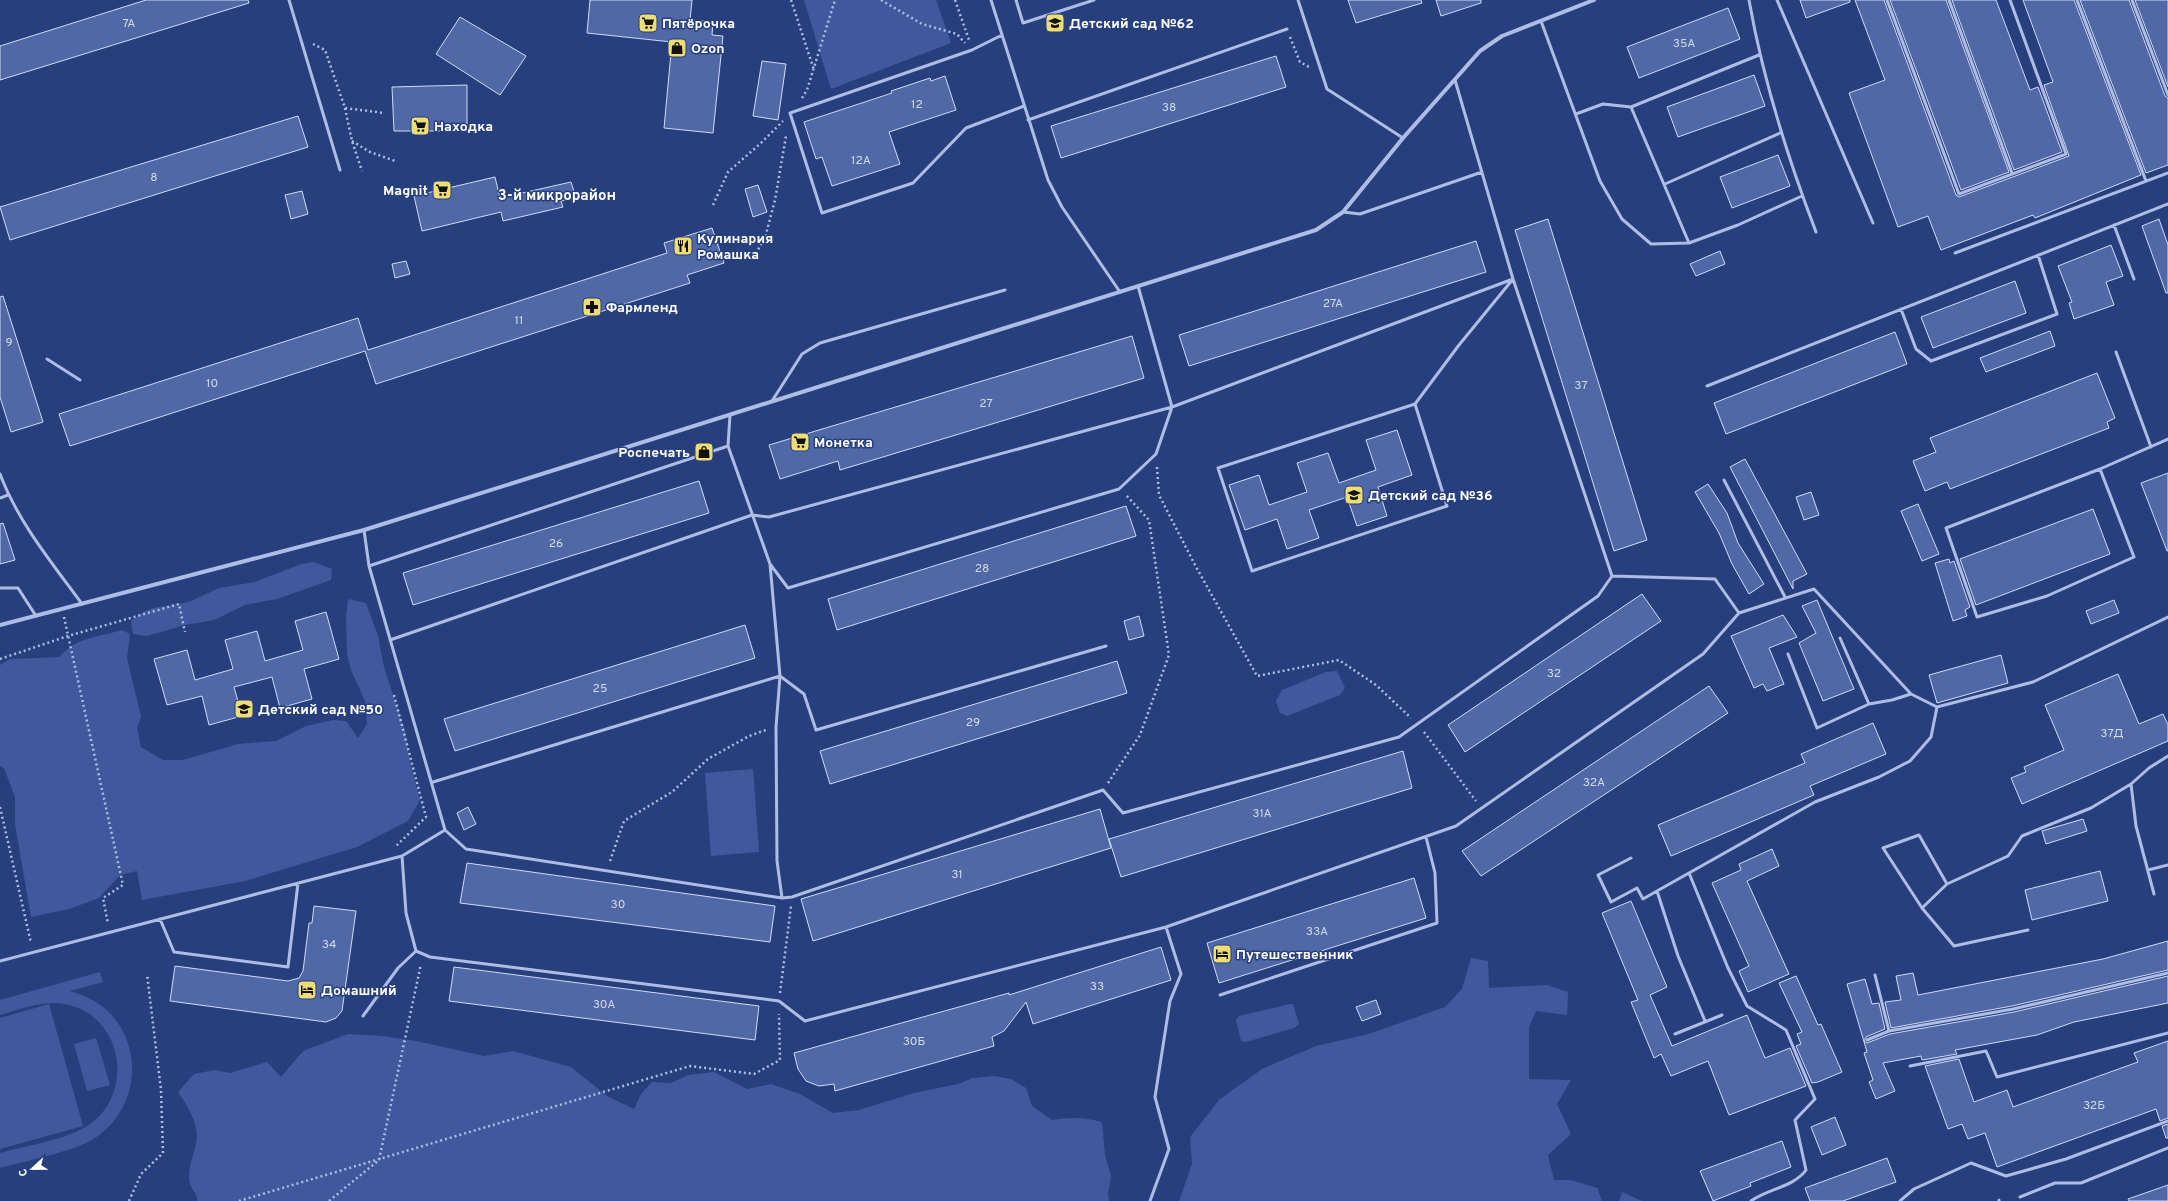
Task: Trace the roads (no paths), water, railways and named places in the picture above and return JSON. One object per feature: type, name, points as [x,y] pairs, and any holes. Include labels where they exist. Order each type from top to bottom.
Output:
[{"type":"street","points":[[0,625],[364,530],[1316,230],[1343,212],[1404,138],[1480,51],[1502,36],[1594,0]]},
{"type":"lane","points":[[290,0],[340,170]]},
{"type":"lane","points":[[991,0],[1048,180],[1062,207],[1120,292]]},
{"type":"lane","points":[[1016,0],[1023,23],[1094,0]]},
{"type":"lane","points":[[1298,0],[1327,89],[1404,138]]},
{"type":"lane","points":[[1749,0],[1759,56],[1780,133],[1816,232]]},
{"type":"lane","points":[[1778,0],[1873,224]]},
{"type":"lane","points":[[1887,0],[1959,194],[2066,154],[2010,0]]},
{"type":"lane","points":[[1949,0],[2012,173]]},
{"type":"lane","points":[[2077,0],[2146,181]]},
{"type":"lane","points":[[2132,0],[2168,95]]},
{"type":"lane","points":[[1540,21],[1600,181],[1622,219],[1651,244],[1689,243],[1738,225],[1802,196]]},
{"type":"lane","points":[[1028,120],[1287,29]]},
{"type":"lane","points":[[1002,35],[972,50],[790,113],[822,213],[913,184],[966,128],[1024,106]]},
{"type":"lane","points":[[1576,114],[1603,104],[1631,106],[1759,56]]},
{"type":"lane","points":[[1455,80],[1513,279],[1612,576]]},
{"type":"lane","points":[[1631,106],[1689,243]]},
{"type":"lane","points":[[1665,184],[1780,133]]},
{"type":"lane","points":[[1343,212],[1360,214],[1482,172]]},
{"type":"lane","points":[[1955,252],[2168,173]]},
{"type":"lane","points":[[1707,386],[2168,204]]},
{"type":"lane","points":[[2114,225],[2134,279]]},
{"type":"lane","points":[[1901,309],[1916,349],[1931,360],[2058,314],[2038,255]]},
{"type":"lane","points":[[1415,404],[1447,506],[1252,571],[1218,468],[1415,404],[1458,345],[1513,279]]},
{"type":"lane","points":[[390,640],[752,515],[769,517],[1172,407],[1513,279]]},
{"type":"lane","points":[[770,564],[788,588],[1119,489],[1156,454],[1172,407],[1138,286]]},
{"type":"lane","points":[[772,401],[802,354],[820,343],[1005,290]]},
{"type":"lane","points":[[2116,352],[2151,447]]},
{"type":"lane","points":[[47,359],[80,380]]},
{"type":"lane","points":[[730,414],[728,446],[770,564],[780,676],[776,727],[777,861],[782,898]]},
{"type":"lane","points":[[2100,469],[2134,557],[2047,596],[1977,617],[1946,528],[2100,469],[2168,439]]},
{"type":"lane","points":[[369,566],[728,446]]},
{"type":"lane","points":[[0,474],[8,495],[37,542],[82,604]]},
{"type":"lane","points":[[1724,480],[1784,597]]},
{"type":"lane","points":[[0,498],[8,495]]},
{"type":"lane","points":[[364,530],[369,566],[433,782],[445,830],[466,849],[782,898],[792,897],[1103,790],[1123,813],[1399,737],[1598,596],[1612,576]]},
{"type":"lane","points":[[1612,576],[1715,579],[1739,613]]},
{"type":"lane","points":[[0,588],[18,588],[36,616]]},
{"type":"lane","points":[[416,952],[430,957],[779,1001],[805,1021],[1166,927],[1456,826],[1703,654],[1739,613],[1784,597],[1814,589],[1912,694],[1937,707],[2033,682],[2168,617]]},
{"type":"lane","points":[[1840,638],[1869,704]]},
{"type":"lane","points":[[780,676],[804,694],[816,730],[1106,646]]},
{"type":"lane","points":[[1788,654],[1817,728],[1869,704],[1892,700],[1912,694]]},
{"type":"lane","points":[[433,782],[780,676]]},
{"type":"lane","points":[[1631,858],[1598,875],[1611,902],[1637,888],[1643,899],[1815,802],[1879,777],[1910,761],[1931,737],[1937,707]]},
{"type":"lane","points":[[1922,908],[1947,884],[2008,856],[2022,836],[2091,808],[2131,784],[2149,768],[2168,756]]},
{"type":"lane","points":[[2131,784],[2136,826],[2154,894]]},
{"type":"lane","points":[[0,961],[402,856],[445,830]]},
{"type":"lane","points":[[1947,884],[1919,834],[1883,848],[1922,908],[1954,946],[2028,930]]},
{"type":"lane","points":[[1220,995],[1437,923],[1435,873],[1426,837]]},
{"type":"lane","points":[[402,856],[406,913],[416,952]]},
{"type":"lane","points":[[2148,870],[2168,865]]},
{"type":"lane","points":[[1689,872],[1728,968],[1746,1006],[1786,1030],[1815,1099],[1795,1120],[1806,1170],[1802,1176],[1751,1201]]},
{"type":"lane","points":[[160,919],[174,952],[288,968],[298,883]]},
{"type":"lane","points":[[1657,891],[1678,956],[1705,1021]]},
{"type":"lane","points":[[1150,1201],[1169,1149],[1155,1097],[1170,1002],[1181,974],[1166,927]]},
{"type":"lane","points":[[363,1016],[398,968],[416,952]]},
{"type":"lane","points":[[1867,1040],[1890,1031],[2013,1009],[2168,973]]},
{"type":"lane","points":[[1875,975],[1890,1031]]},
{"type":"lane","points":[[1675,1034],[1722,1015]]},
{"type":"lane","points":[[1910,1066],[1986,1052],[1997,1077],[2168,1033]]},
{"type":"lane","points":[[1900,1201],[1914,1189],[1971,1163],[2006,1176],[2066,1159],[2168,1121]]},
{"type":"lane","points":[[2020,1197],[2055,1183],[2081,1183],[2168,1148]]},
{"type":"place","name":"Пятёрочка","points":[[648,23]]},
{"type":"place","name":"Детский сад №62","points":[[1055,23]]},
{"type":"place","name":"Ozon","points":[[677,48]]},
{"type":"place","name":"Находка","points":[[420,126]]},
{"type":"place","name":"Magnit","points":[[442,190]]},
{"type":"place","name":"Кулинария Ромашка","points":[[683,246]]},
{"type":"place","name":"Фармленд","points":[[592,307]]},
{"type":"place","name":"Монетка","points":[[800,442]]},
{"type":"place","name":"Роспечать","points":[[704,452]]},
{"type":"place","name":"Детский сад №36","points":[[1354,495]]},
{"type":"place","name":"Детский сад №50","points":[[244,709]]},
{"type":"place","name":"Путешественник","points":[[1222,954]]},
{"type":"place","name":"Домашний","points":[[307,990]]},
{"type":"district","name":"3-й микрорайон","points":[[557,195]]}]
